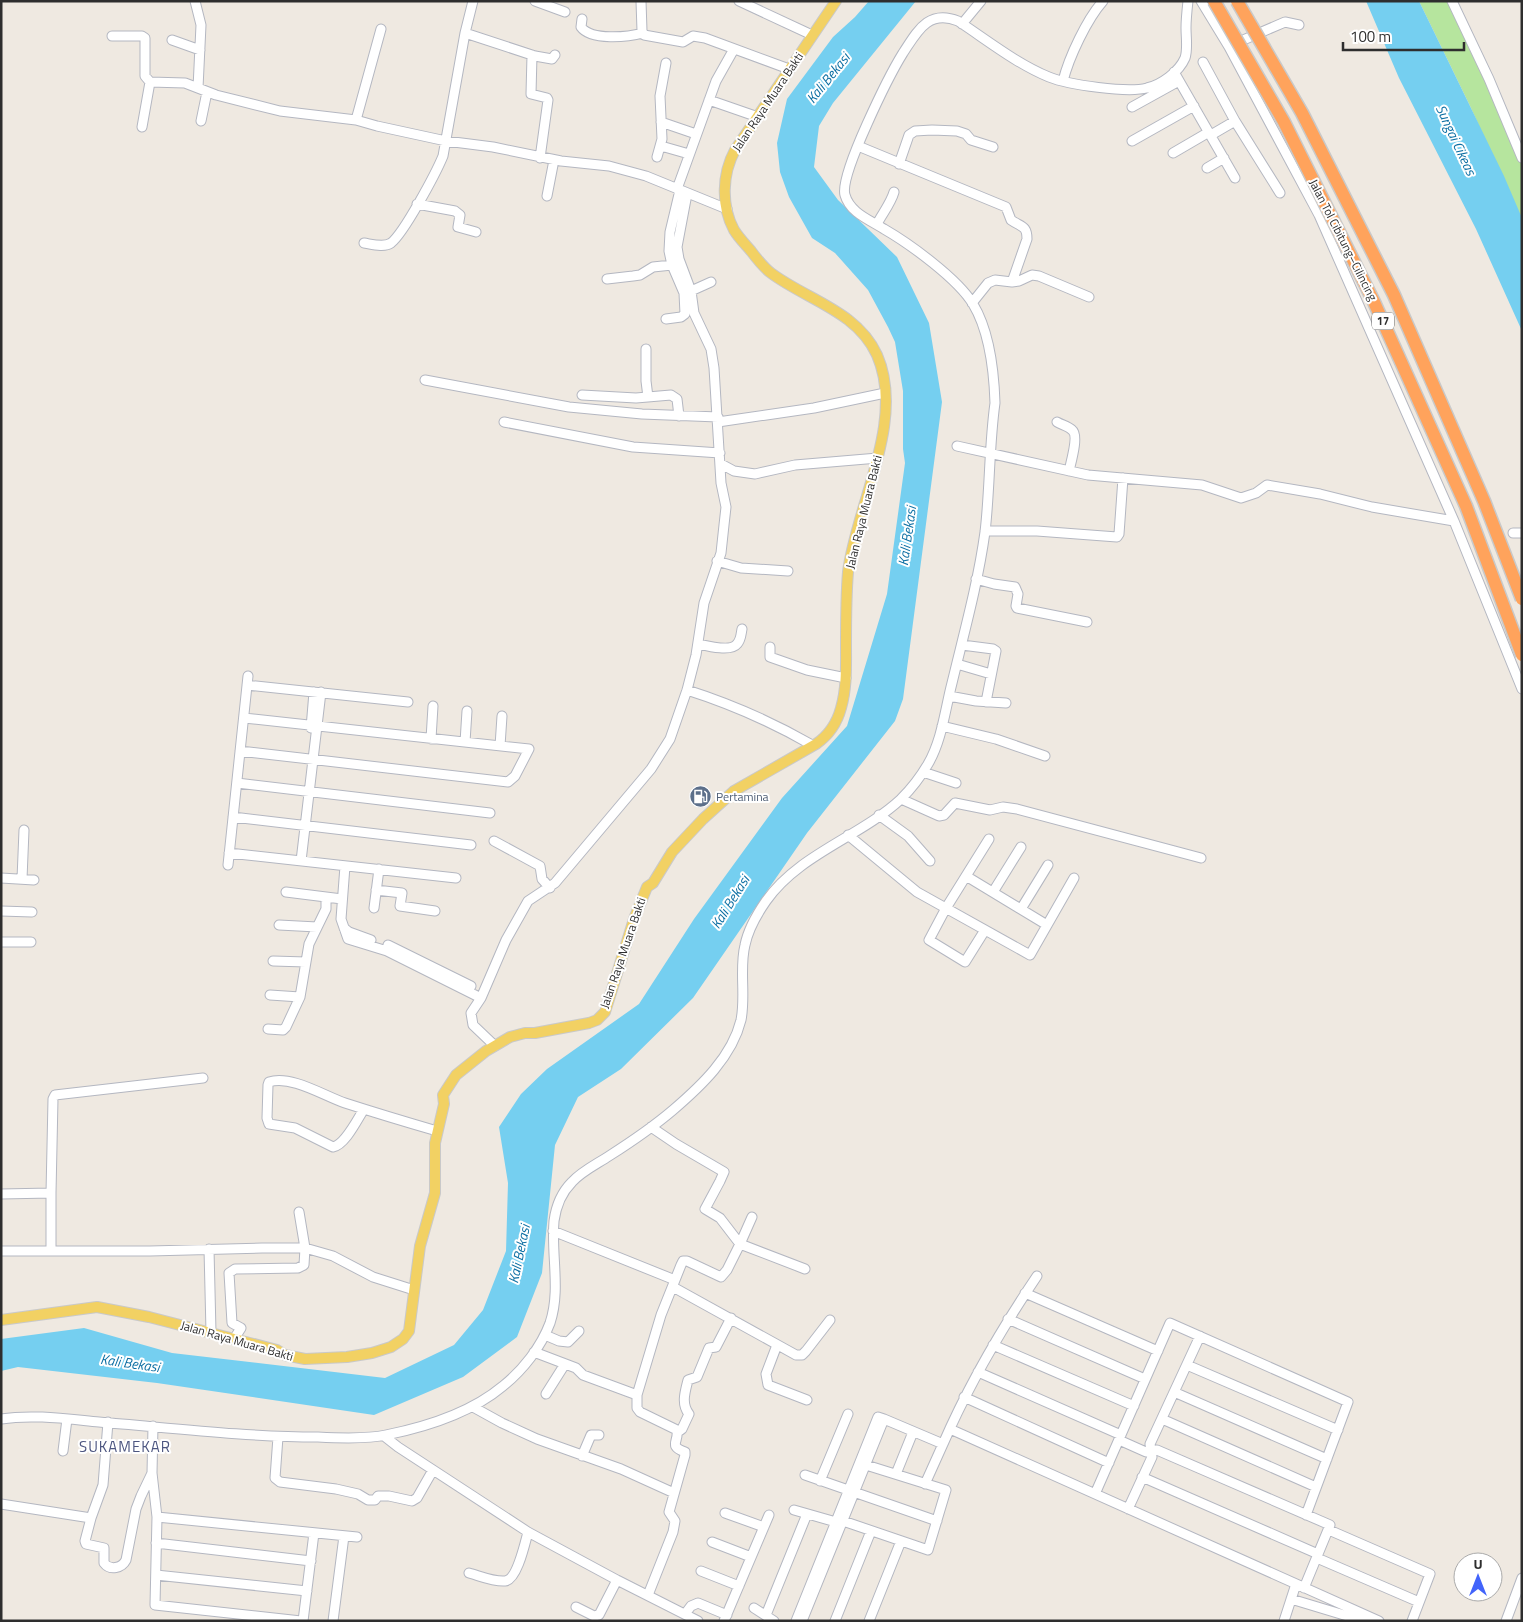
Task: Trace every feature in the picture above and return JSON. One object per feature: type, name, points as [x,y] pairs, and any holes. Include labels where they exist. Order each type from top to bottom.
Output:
[{"type":"highway","name":"Jalan Tol Cibitung–Cilincing","points":[[1214,1],[1284,122],[1374,302],[1466,506],[1522,655]]},
{"type":"highway","name":"Jalan Tol Cibitung–Cilincing","points":[[1237,1],[1302,113],[1394,296],[1484,501],[1522,598]]},
{"type":"main road","name":"Jalan Raya Muara Bakti","points":[[1,1320],[97,1306],[211,1332],[276,1350],[285,1355],[305,1359],[347,1357],[383,1350],[398,1343],[409,1331],[420,1246],[435,1194],[437,1131],[444,1104],[443,1095],[456,1075],[510,1037],[597,1020],[605,1012],[632,926],[647,887],[653,884],[672,852],[703,819],[734,791],[821,741],[834,726],[842,707],[846,678],[850,561],[878,458],[884,424],[884,376],[873,347],[860,330],[835,311],[771,273],[761,264],[735,231],[727,209],[725,182],[735,150],[836,1]]},
{"type":"street","points":[[195,1],[201,26],[198,88]]},
{"type":"street","points":[[364,243],[384,245],[392,243],[438,170],[443,156],[473,1]]},
{"type":"street","points":[[536,1],[565,12]]},
{"type":"street","points":[[641,1],[643,34]]},
{"type":"street","points":[[740,1],[812,35]]},
{"type":"street","points":[[962,24],[981,1]]},
{"type":"street","points":[[1063,81],[1066,68],[1092,13],[1103,1]]},
{"type":"street","points":[[1,1418],[67,1419],[278,1437],[384,1436],[473,1407],[510,1380],[534,1352],[545,1335],[554,1302],[553,1231],[555,1214],[561,1196],[573,1181],[651,1127],[695,1090],[715,1068],[730,1047],[741,1020],[745,945],[757,916],[768,899],[794,873],[901,799],[923,772],[937,744],[962,645],[985,531],[995,387],[986,339],[972,304],[960,289],[929,260],[852,208],[844,193],[844,187],[858,146],[886,85],[902,55],[922,26],[932,19],[945,17],[962,24],[1035,70],[1050,77],[1063,81],[1106,87],[1141,89],[1159,84],[1174,72],[1185,58],[1188,1]]},
{"type":"street","points":[[1201,1],[1229,47],[1319,215],[1454,521],[1522,689]]},
{"type":"street","points":[[1452,1],[1489,79],[1522,158]]},
{"type":"street","points":[[582,18],[581,27],[591,35],[627,36],[643,34],[683,42],[693,36],[789,69]]},
{"type":"street","points":[[1229,47],[1285,22],[1299,25]]},
{"type":"street","points":[[356,120],[381,29]]},
{"type":"street","points":[[466,33],[532,55],[552,58],[555,55]]},
{"type":"street","points":[[112,36],[142,36],[145,38],[145,76],[150,82],[185,83],[207,92],[280,111],[356,120],[446,141],[492,147],[540,158],[609,166],[646,176],[727,209]]},
{"type":"street","points":[[172,40],[200,50]]},
{"type":"street","points":[[495,1046],[478,1031],[471,1020],[470,1013],[482,995],[506,940],[528,901],[556,884],[651,769],[670,739],[687,690],[698,644],[704,603],[721,553],[726,507],[721,483],[718,419],[711,349],[690,313],[672,264],[669,242],[689,154],[716,81],[734,49]]},
{"type":"street","points":[[532,55],[531,93],[548,100],[540,158]]},
{"type":"street","points":[[1203,62],[1235,121],[1280,193]]},
{"type":"street","points":[[658,157],[661,146],[660,96],[666,63]]},
{"type":"street","points":[[1174,72],[1236,178]]},
{"type":"street","points":[[1132,107],[1179,81]]},
{"type":"street","points":[[142,127],[150,82]]},
{"type":"street","points":[[201,121],[207,92]]},
{"type":"street","points":[[709,100],[758,117]]},
{"type":"street","points":[[1132,140],[1194,106]]},
{"type":"street","points":[[1172,153],[1235,121]]},
{"type":"street","points":[[661,122],[696,134]]},
{"type":"street","points":[[899,164],[909,135],[915,131],[957,131],[966,134],[971,140],[993,147]]},
{"type":"street","points":[[661,146],[689,154]]},
{"type":"street","points":[[858,146],[1006,207],[1011,220],[1026,228],[1027,231],[1027,239],[1012,282]]},
{"type":"street","points":[[1207,168],[1224,158]]},
{"type":"street","points":[[547,196],[554,160]]},
{"type":"street","points":[[681,191],[677,247],[679,259],[691,291],[690,313]]},
{"type":"street","points":[[877,224],[894,192]]},
{"type":"street","points":[[417,204],[455,211],[460,215],[458,227],[476,232]]},
{"type":"street","points":[[607,279],[640,275],[650,268],[672,264]]},
{"type":"street","points":[[972,304],[988,283],[995,280],[1019,281],[1032,275],[1039,276],[1088,298]]},
{"type":"street","points":[[691,291],[711,282]]},
{"type":"street","points":[[666,319],[681,317],[690,313]]},
{"type":"street","points":[[646,349],[645,364],[648,397]]},
{"type":"street","points":[[425,380],[569,407],[718,419],[814,408],[885,393]]},
{"type":"street","points":[[582,395],[636,398],[671,395],[677,399],[679,416]]},
{"type":"street","points":[[504,422],[633,447],[720,453]]},
{"type":"street","points":[[1057,422],[1073,430],[1075,433],[1074,449],[1069,471]]},
{"type":"street","points":[[957,446],[1088,475],[1202,485],[1241,498],[1256,493],[1267,486],[1278,487],[1320,494],[1372,507],[1454,521]]},
{"type":"street","points":[[721,464],[734,471],[755,474],[795,465],[878,458]]},
{"type":"street","points":[[985,531],[1037,531],[1117,537],[1119,534],[1123,478]]},
{"type":"street","points":[[717,561],[741,568],[788,572]]},
{"type":"street","points":[[976,579],[1015,587],[1018,594],[1017,608],[1087,622]]},
{"type":"street","points":[[698,644],[727,648],[734,647],[740,639],[742,629]]},
{"type":"street","points":[[962,645],[995,650],[996,654],[986,702]]},
{"type":"street","points":[[770,647],[769,655],[773,659],[806,670],[846,678]]},
{"type":"street","points":[[957,664],[991,674]]},
{"type":"street","points":[[228,865],[248,680],[318,692],[408,702]]},
{"type":"street","points":[[687,690],[757,716],[812,745]]},
{"type":"street","points":[[299,861],[318,692]]},
{"type":"street","points":[[949,696],[1006,703]]},
{"type":"street","points":[[430,739],[433,706]]},
{"type":"street","points":[[465,742],[467,711]]},
{"type":"street","points":[[500,746],[502,716]]},
{"type":"street","points":[[240,751],[508,782],[515,776],[529,749],[244,718]]},
{"type":"street","points":[[942,726],[996,739],[1044,756]]},
{"type":"street","points":[[923,772],[956,783]]},
{"type":"street","points":[[237,783],[490,813]]},
{"type":"street","points":[[901,799],[939,816],[944,815],[955,803],[990,810],[1003,808],[1018,809],[1201,858]]},
{"type":"street","points":[[879,815],[908,836],[930,861]]},
{"type":"street","points":[[233,817],[471,845]]},
{"type":"street","points":[[22,879],[24,830]]},
{"type":"street","points":[[848,835],[917,892],[1030,954],[1074,878]]},
{"type":"street","points":[[985,930],[965,962],[930,940],[946,908],[989,840]]},
{"type":"street","points":[[494,841],[540,866],[542,878],[550,888]]},
{"type":"street","points":[[993,892],[1021,847]]},
{"type":"street","points":[[229,853],[456,878]]},
{"type":"street","points":[[1021,910],[1048,865]]},
{"type":"street","points":[[344,866],[341,919],[344,928],[389,948],[482,995]]},
{"type":"street","points":[[374,908],[379,870]]},
{"type":"street","points":[[966,876],[1047,925]]},
{"type":"street","points":[[1,878],[34,880]]},
{"type":"street","points":[[376,890],[402,893],[400,906],[436,910]]},
{"type":"street","points":[[286,892],[342,899]]},
{"type":"street","points":[[268,1029],[283,1030],[300,998],[309,944],[326,909],[326,897]]},
{"type":"street","points":[[1,911],[32,912]]},
{"type":"street","points":[[279,925],[317,927]]},
{"type":"street","points":[[1,942],[31,942]]},
{"type":"street","points":[[273,961],[306,962]]},
{"type":"street","points":[[270,995],[300,998]]},
{"type":"street","points":[[51,1250],[53,1099],[55,1095],[203,1078]]},
{"type":"street","points":[[364,1109],[340,1145],[333,1147],[291,1127],[269,1124],[267,1118],[268,1085],[269,1082],[273,1081],[290,1082],[364,1109],[437,1131]]},
{"type":"street","points":[[651,1127],[724,1172],[705,1209],[720,1218],[740,1244],[805,1269]]},
{"type":"street","points":[[1,1194],[51,1193]]},
{"type":"street","points":[[234,1338],[241,1328],[232,1323],[228,1277],[230,1271],[253,1268],[302,1267],[305,1263],[305,1248],[299,1212]]},
{"type":"street","points":[[678,1432],[675,1428],[640,1412],[637,1408],[637,1395],[661,1315],[682,1262],[685,1261],[717,1277],[723,1276],[752,1218]]},
{"type":"street","points":[[553,1231],[674,1284],[791,1353],[802,1355],[830,1320]]},
{"type":"street","points":[[2,1251],[305,1248],[333,1256],[373,1277],[414,1290]]},
{"type":"street","points":[[209,1249],[211,1332]]},
{"type":"street","points":[[925,1484],[964,1397],[1008,1319],[1037,1276]]},
{"type":"street","points":[[1026,1293],[1158,1351]]},
{"type":"street","points":[[648,1595],[673,1532],[675,1521],[669,1512],[685,1455],[684,1451],[678,1450],[675,1446],[678,1432],[682,1429],[689,1414],[684,1409],[688,1380],[697,1377],[709,1348],[716,1347],[731,1318]]},
{"type":"street","points":[[1008,1319],[1146,1379]]},
{"type":"street","points":[[1095,1494],[1170,1323],[1348,1402],[1306,1515]]},
{"type":"street","points":[[545,1335],[568,1342],[579,1331]]},
{"type":"street","points":[[1128,1509],[1152,1456],[1150,1444],[1200,1336]]},
{"type":"street","points":[[777,1345],[766,1374],[768,1385],[807,1400]]},
{"type":"street","points":[[993,1345],[1134,1406]]},
{"type":"street","points":[[534,1352],[576,1368],[583,1375],[637,1395]]},
{"type":"street","points":[[546,1394],[565,1364]]},
{"type":"street","points":[[1187,1365],[1338,1430]]},
{"type":"street","points":[[978,1372],[1146,1452],[1157,1450],[1330,1525],[1318,1556],[1291,1599],[1284,1621]]},
{"type":"street","points":[[1174,1392],[1327,1459]]},
{"type":"street","points":[[964,1397],[1109,1463]]},
{"type":"street","points":[[473,1407],[502,1423],[582,1456],[621,1469],[674,1493]]},
{"type":"street","points":[[820,1481],[848,1414]]},
{"type":"street","points":[[802,1621],[852,1492],[878,1417],[943,1444]]},
{"type":"street","points":[[63,1451],[67,1419]]},
{"type":"street","points":[[1162,1419],[1316,1487]]},
{"type":"street","points":[[852,1492],[884,1420]]},
{"type":"street","points":[[108,1422],[103,1485],[91,1518],[85,1542],[104,1548],[104,1563],[106,1566],[118,1568],[124,1565],[136,1509],[152,1473]]},
{"type":"street","points":[[153,1426],[152,1473],[157,1517],[156,1605],[302,1621],[314,1532]]},
{"type":"street","points":[[950,1429],[1379,1621]]},
{"type":"street","points":[[896,1474],[913,1432]]},
{"type":"street","points":[[582,1456],[591,1435],[599,1435]]},
{"type":"street","points":[[384,1436],[528,1532],[698,1621]]},
{"type":"street","points":[[278,1437],[275,1478],[280,1482],[358,1494],[368,1500],[374,1500],[378,1496],[389,1496],[412,1502],[417,1498],[433,1470]]},
{"type":"street","points":[[794,1510],[840,1522],[928,1550],[946,1490],[866,1464]]},
{"type":"street","points":[[805,1475],[937,1521]]},
{"type":"street","points":[[1142,1477],[1419,1602]]},
{"type":"street","points":[[1,1504],[91,1518]]},
{"type":"street","points":[[725,1513],[764,1527]]},
{"type":"street","points":[[766,1616],[807,1514]]},
{"type":"street","points":[[685,1614],[691,1606],[698,1603],[726,1618],[769,1515]]},
{"type":"street","points":[[157,1517],[357,1537]]},
{"type":"street","points":[[796,1621],[840,1522]]},
{"type":"street","points":[[1328,1530],[1430,1574],[1412,1621]]},
{"type":"street","points":[[470,1574],[504,1581],[512,1578],[528,1532]]},
{"type":"street","points":[[835,1621],[870,1532]]},
{"type":"street","points":[[333,1621],[344,1536]]},
{"type":"street","points":[[869,1621],[901,1541]]},
{"type":"street","points":[[712,1542],[751,1557]]},
{"type":"street","points":[[156,1543],[311,1561]]},
{"type":"street","points":[[701,1571],[739,1586]]},
{"type":"street","points":[[156,1575],[307,1591]]},
{"type":"street","points":[[1506,1621],[1522,1578]]},
{"type":"street","points":[[576,1607],[594,1616],[599,1615],[617,1580]]},
{"type":"street","points":[[1291,1599],[1364,1621]]},
{"type":"street","points":[[754,1608],[774,1621]]},
{"type":"green space","points":[[1419,1],[1452,1],[1522,158],[1522,221],[1471,108]]},
{"type":"water","name":"Kali Bekasi","points":[[869,1],[916,1],[833,103],[819,126],[814,167],[838,200],[897,257],[929,323],[942,402],[903,699],[895,721],[807,833],[693,998],[621,1069],[578,1097],[555,1145],[542,1273],[517,1337],[463,1377],[374,1415],[157,1383],[18,1367],[1,1371],[1,1339],[84,1328],[172,1353],[385,1378],[454,1345],[483,1310],[506,1251],[508,1183],[499,1127],[521,1094],[547,1069],[639,1004],[694,919],[782,798],[847,726],[887,594],[905,463],[903,449],[903,391],[895,342],[868,290],[835,253],[812,238],[789,197],[780,172],[777,143],[787,99],[833,37]]},
{"type":"water","name":"Sungai Cikeas","points":[[1366,1],[1419,1],[1504,176],[1522,218],[1522,331],[1476,229],[1399,78]]},
{"type":"place","name":"Pertamina","points":[[700,797]]},
{"type":"district","name":"SUKAMEKAR","points":[[125,1447]]}]
